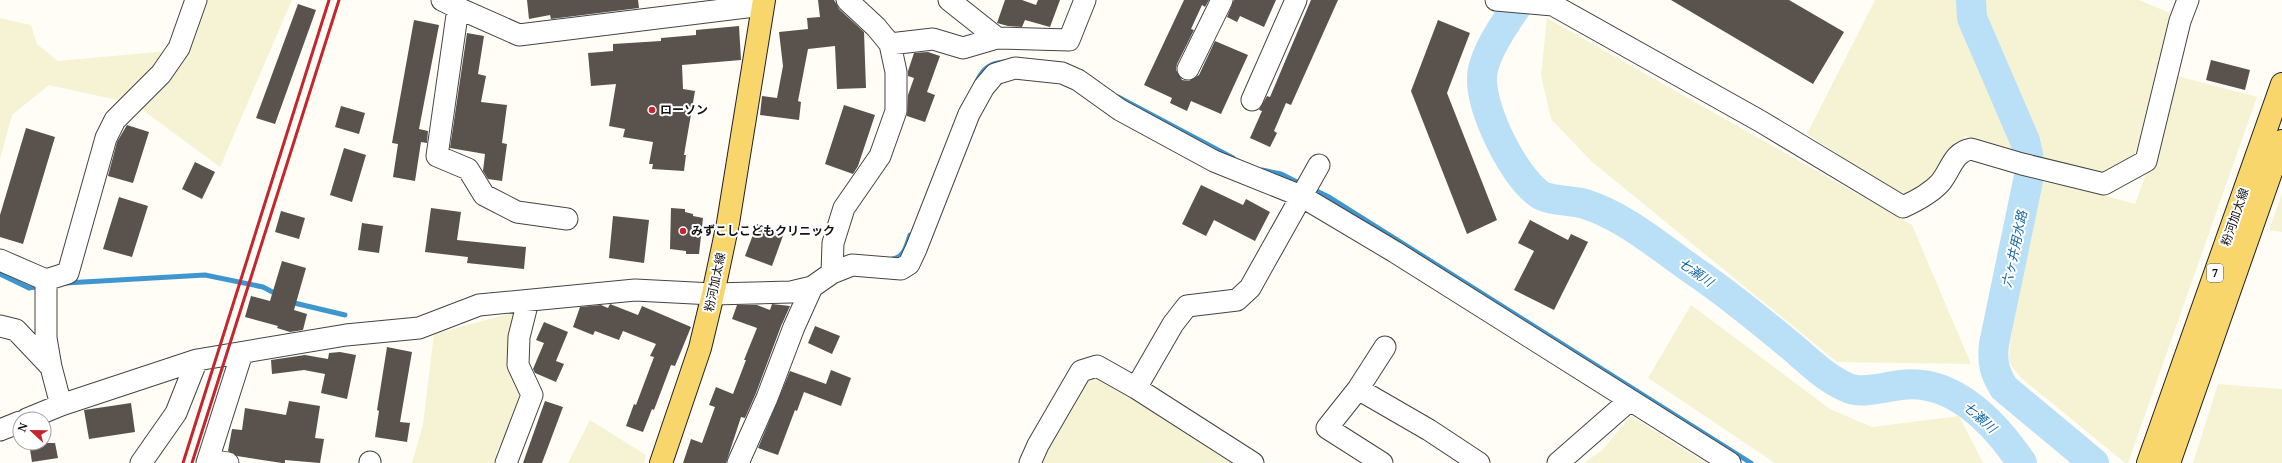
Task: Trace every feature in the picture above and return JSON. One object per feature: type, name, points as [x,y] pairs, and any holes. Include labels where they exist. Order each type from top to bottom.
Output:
[{"type":"main road","name":"粉河加太線","points":[[661,463],[700,348],[713,294],[728,223],[763,2]]},
{"type":"main road","name":"粉河加太線","points":[[2148,463],[2282,84]]},
{"type":"main road","name":"粉河加太線","points":[[2169,463],[2282,141]]},
{"type":"street","points":[[0,260],[46,280],[68,273],[106,138],[115,120],[160,74],[179,48],[196,0]]},
{"type":"street","points":[[832,273],[833,243],[844,208],[880,156],[896,111],[896,72],[890,44],[876,27],[846,0]]},
{"type":"street","points":[[949,0],[997,38]]},
{"type":"street","points":[[890,44],[933,39],[963,48],[997,38],[1069,40],[1085,0]]},
{"type":"street","points":[[1188,69],[1222,0]]},
{"type":"street","points":[[1252,100],[1296,0]]},
{"type":"street","points":[[1498,0],[1553,6],[1760,121],[1903,207],[1920,199],[1940,182],[1957,156],[1963,150],[1971,149],[2027,165],[2104,184],[2146,161],[2180,21],[2188,0]]},
{"type":"street","points":[[567,219],[517,212],[484,195],[468,169],[437,156],[450,4],[519,35],[763,2]]},
{"type":"street","points":[[45,411],[61,404],[197,360],[242,354],[346,335],[419,328],[479,305],[635,290],[713,294],[791,292],[812,287],[832,273],[852,265],[901,269],[909,264],[969,114],[984,87],[995,74],[1015,68],[1062,73],[1078,80],[1120,110],[1214,161],[1302,193],[1730,463]]},
{"type":"street","points":[[1136,388],[1173,324],[1188,306],[1237,300],[1250,288],[1319,165]]},
{"type":"street","points":[[46,280],[46,338],[51,367],[61,404]]},
{"type":"street","points":[[738,463],[767,398],[794,327],[812,287]]},
{"type":"street","points":[[506,463],[532,395],[518,365],[519,337],[528,301]]},
{"type":"street","points":[[0,326],[16,330],[51,367]]},
{"type":"street","points":[[1382,463],[1327,428],[1358,389],[1385,347]]},
{"type":"street","points":[[215,462],[242,354]]},
{"type":"street","points":[[141,463],[176,413],[197,360]]},
{"type":"street","points":[[1030,463],[1038,445],[1081,371],[1097,366],[1136,388],[1253,463]]},
{"type":"street","points":[[1358,389],[1429,430],[1479,463]]},
{"type":"street","points":[[1558,463],[1630,400]]},
{"type":"street","points":[[0,430],[12,425]]},
{"type":"shaded area","points":[[204,0],[292,0],[220,167],[137,106]]},
{"type":"shaded area","points":[[1875,0],[2139,0],[2170,13],[2139,141],[2124,184],[1965,136],[1920,194],[1899,194],[1807,134]]},
{"type":"shaded area","points":[[0,18],[31,25],[37,44],[58,61],[168,51],[122,101],[49,85],[12,115],[0,159]]},
{"type":"shaded area","points":[[1547,18],[1912,225],[1971,364],[1837,362],[1591,161],[1551,119],[1541,75]]},
{"type":"shaded area","points":[[2170,74],[2257,97],[2128,463],[2125,463],[2020,377],[2009,362],[2010,343],[2042,178],[2135,204],[2155,149]]},
{"type":"shaded area","points":[[2282,193],[2282,232],[2269,230]]},
{"type":"shaded area","points":[[1691,305],[1830,409],[1872,427],[1959,416],[1983,463],[1775,463],[1648,378]]},
{"type":"shaded area","points":[[516,312],[523,404],[496,453],[500,463],[412,463],[423,424],[434,334]]},
{"type":"shaded area","points":[[1099,374],[1236,463],[1041,463],[1063,419],[1088,377]]},
{"type":"shaded area","points":[[2218,384],[2282,389],[2282,463],[2193,463]]},
{"type":"shaded area","points":[[1631,416],[1706,463],[1584,463],[1602,450]]},
{"type":"shaded area","points":[[590,420],[646,455],[644,463],[568,463]]},
{"type":"building","points":[[527,0],[638,0],[639,8],[551,19],[550,15],[529,19]]},
{"type":"building","points":[[818,0],[834,0],[839,9],[864,32],[866,88],[837,89],[835,46],[808,49],[798,101],[801,102],[799,120],[760,115],[762,96],[777,98],[783,66],[779,32],[808,29],[807,18],[820,17]]},
{"type":"building","points":[[1005,0],[1022,0],[1036,5],[1038,0],[1060,0],[1050,27],[1025,20],[1022,27],[1008,26],[997,23]]},
{"type":"building","points":[[1184,0],[1209,0],[1205,7],[1202,5],[1191,29],[1194,30],[1177,64],[1176,70],[1182,80],[1189,81],[1199,75],[1215,41],[1248,55],[1221,114],[1191,101],[1187,111],[1170,103],[1172,98],[1144,85]]},
{"type":"building","points":[[1234,0],[1276,0],[1264,27],[1240,16],[1237,22],[1227,17]]},
{"type":"building","points":[[1311,0],[1338,0],[1291,105],[1286,103],[1274,131],[1277,133],[1270,147],[1250,138],[1262,111],[1259,110],[1267,96],[1270,97]]},
{"type":"building","points":[[1671,0],[1789,0],[1844,32],[1813,84]]},
{"type":"building","points":[[298,4],[316,10],[275,124],[256,118]]},
{"type":"building","points":[[414,20],[439,25],[419,129],[428,131],[427,143],[421,142],[415,181],[393,177],[398,144],[392,143]]},
{"type":"building","points":[[1438,20],[1470,33],[1447,93],[1497,220],[1467,234],[1411,91]]},
{"type":"building","points":[[739,26],[741,60],[682,65],[683,89],[695,91],[684,155],[686,155],[684,171],[652,169],[653,164],[649,164],[653,142],[623,137],[625,129],[609,126],[616,84],[591,86],[588,53],[613,51],[613,44],[661,41],[661,38],[696,35],[696,30]]},
{"type":"building","points":[[467,33],[484,36],[478,74],[486,76],[481,102],[507,105],[502,143],[507,144],[502,181],[488,179],[483,171],[485,154],[450,148]]},
{"type":"building","points":[[928,52],[940,56],[927,92],[935,95],[925,122],[907,116],[908,95],[914,78],[908,76],[908,71],[914,53]]},
{"type":"building","points":[[2211,60],[2250,70],[2245,90],[2206,80]]},
{"type":"building","points":[[844,105],[875,115],[858,166],[853,174],[825,164]]},
{"type":"building","points":[[341,106],[365,113],[359,134],[335,127]]},
{"type":"building","points":[[127,125],[149,132],[133,183],[108,176],[117,142]]},
{"type":"building","points":[[26,128],[55,137],[23,244],[0,237],[0,215]]},
{"type":"building","points":[[344,148],[366,155],[352,202],[330,195]]},
{"type":"building","points":[[195,162],[215,172],[202,199],[182,189]]},
{"type":"building","points":[[1201,185],[1243,205],[1246,199],[1270,212],[1255,241],[1214,220],[1206,236],[1182,224]]},
{"type":"building","points":[[119,197],[148,206],[132,257],[103,249]]},
{"type":"building","points":[[431,208],[461,212],[457,240],[526,247],[524,269],[467,263],[468,257],[425,252]]},
{"type":"building","name":"みずこしこどもクリニック","points":[[671,208],[685,209],[685,212],[693,214],[693,216],[703,218],[699,254],[686,254],[686,251],[670,249]]},
{"type":"building","points":[[281,211],[305,218],[299,239],[275,232]]},
{"type":"building","points":[[613,216],[649,220],[644,263],[609,258]]},
{"type":"building","points":[[1530,220],[1568,240],[1571,234],[1588,242],[1554,310],[1514,290],[1534,251],[1518,243]]},
{"type":"building","points":[[362,223],[383,226],[379,253],[358,250]]},
{"type":"building","points":[[757,224],[784,233],[772,266],[745,256]]},
{"type":"building","points":[[282,261],[306,268],[294,310],[307,314],[303,330],[290,332],[277,328],[278,326],[245,317],[251,296],[270,301]]},
{"type":"building","points":[[610,304],[638,315],[642,306],[691,327],[675,366],[671,365],[654,410],[652,409],[643,432],[626,426],[634,404],[636,405],[654,357],[650,356],[656,344],[623,331],[619,340],[595,331],[593,335],[573,327],[580,307],[601,305],[608,308]]},
{"type":"building","points":[[772,304],[790,306],[745,418],[741,417],[726,463],[683,463],[691,439],[702,443],[715,407],[709,405],[716,387],[733,394],[746,360],[744,360],[757,328],[732,319],[737,305],[757,305],[770,310]]},
{"type":"building","points":[[544,322],[568,332],[556,361],[564,364],[556,382],[535,373],[533,369],[544,343],[536,340]]},
{"type":"building","points":[[815,326],[840,336],[832,354],[808,343]]},
{"type":"building","points":[[387,347],[412,352],[400,422],[410,423],[407,442],[375,437],[379,411],[377,410]]},
{"type":"building","points":[[340,352],[356,355],[347,399],[321,393],[325,374],[304,370],[272,374],[271,360],[305,355],[328,359],[329,353]]},
{"type":"building","points":[[831,370],[851,378],[841,406],[804,392],[797,411],[795,410],[778,455],[758,448],[790,371],[826,384]]},
{"type":"building","points":[[289,401],[320,406],[315,438],[324,439],[320,463],[285,460],[285,463],[282,463],[237,456],[228,451],[232,429],[242,430],[245,408],[286,415]]},
{"type":"building","points":[[545,401],[563,407],[542,463],[523,463]]},
{"type":"building","points":[[131,403],[135,432],[89,439],[84,410]]},
{"type":"building","points":[[52,443],[55,443],[58,458],[32,462],[30,451],[52,451]]},
{"type":"waterway","name":"七瀬川","points":[[1521,0],[1491,48],[1486,59],[1482,78],[1483,91],[1487,107],[1500,141],[1509,157],[1529,185],[1543,196],[1585,204],[1629,225],[1720,289],[1822,372],[1846,387],[1859,390],[1873,390],[1901,385],[1920,385],[1938,389],[1955,396],[1971,406],[1986,419],[2022,463]]},
{"type":"waterway","name":"六ヶ井用水路","points":[[1971,0],[1972,18],[2025,141],[2028,154],[2029,176],[1994,344],[1994,367],[2004,388],[2094,463]]},
{"type":"waterway","points":[[977,81],[988,67],[1004,62]]},
{"type":"waterway","points":[[1118,97],[1233,158]]},
{"type":"waterway","points":[[1262,170],[1281,174],[1303,185]]},
{"type":"waterway","points":[[1310,188],[1329,197],[1751,463]]},
{"type":"waterway","points":[[892,259],[896,258],[902,253],[910,235]]},
{"type":"waterway","points":[[0,274],[29,288],[42,286]]},
{"type":"waterway","points":[[66,283],[205,275],[263,287],[278,295]]},
{"type":"waterway","points":[[290,302],[345,315]]},
{"type":"railway","points":[[183,463],[329,0]]},
{"type":"railway","points":[[192,463],[339,0]]},
{"type":"place","name":"ローソン","points":[[652,110]]},
{"type":"place","name":"みずこしこどもクリニック","points":[[683,231]]}]
